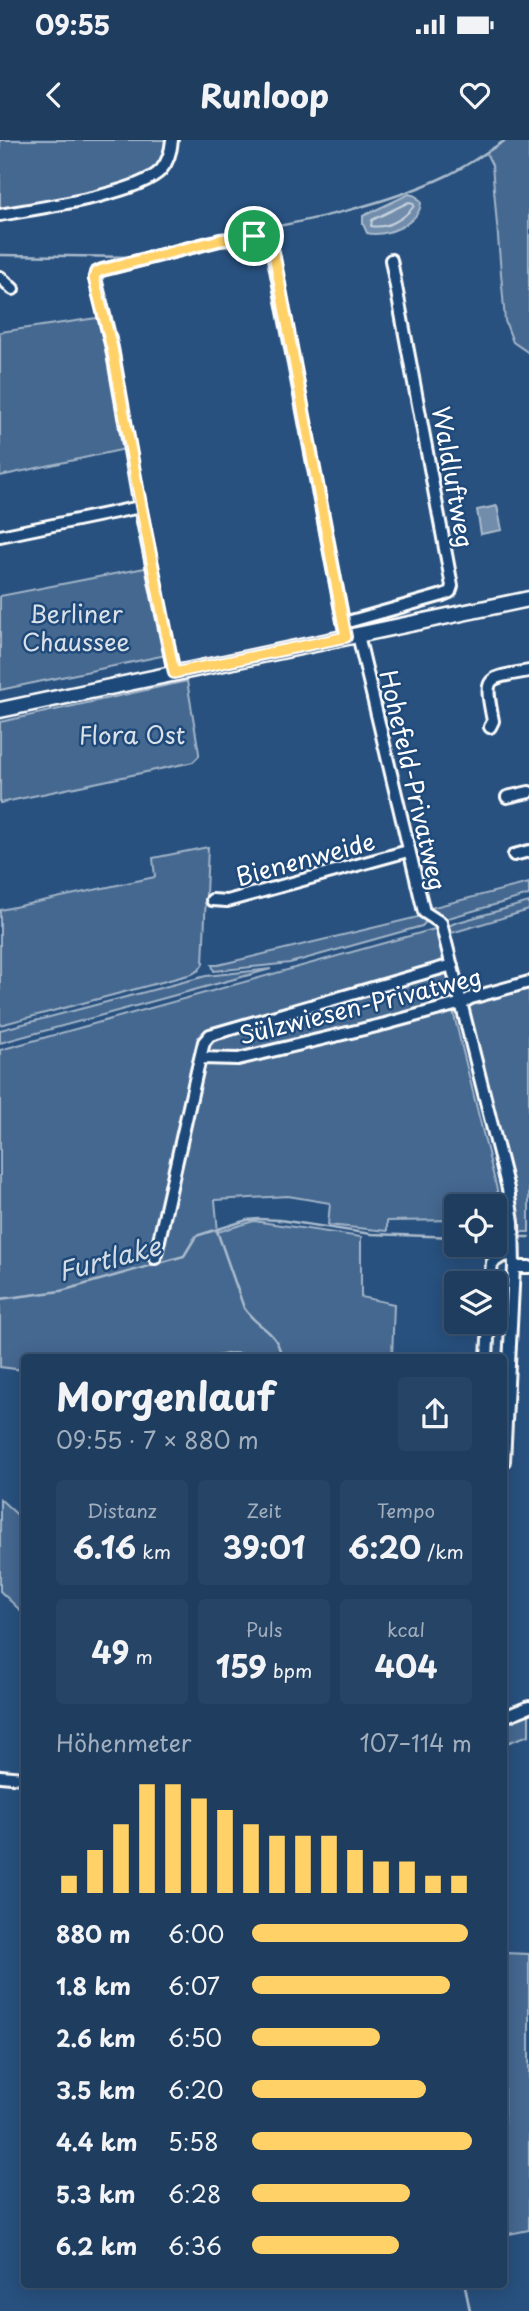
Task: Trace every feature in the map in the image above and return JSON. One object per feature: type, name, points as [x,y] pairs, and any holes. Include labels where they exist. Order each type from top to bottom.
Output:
[{"type":"main road","points":[[0,710],[349,632],[529,599]]},
{"type":"street","points":[[0,215],[116,192],[139,184],[162,168],[168,158],[172,140]]},
{"type":"street","name":"Hohefeld-Privatweg","points":[[141,506],[112,348],[95,281],[96,274],[100,270],[201,244],[243,237],[265,238],[271,243],[349,632],[424,912],[440,923],[452,965],[508,1189],[514,1267],[507,1403]]},
{"type":"street","name":"Waldluftweg","points":[[349,632],[450,592],[452,586],[391,260]]},
{"type":"street","points":[[0,277],[12,289]]},
{"type":"street","points":[[0,536],[141,506],[174,673]]},
{"type":"street","points":[[490,727],[493,721],[487,691],[489,683],[494,678],[529,671]]},
{"type":"street","points":[[507,797],[529,792]]},
{"type":"street","name":"Bienenweide","points":[[212,900],[228,901],[408,851]]},
{"type":"street","points":[[514,855],[529,851]]},
{"type":"street","points":[[155,1258],[204,1042],[209,1035],[452,965]]},
{"type":"street","name":"Sülzwiesen-Privatweg","points":[[201,1058],[238,1059],[385,1024],[529,982]]},
{"type":"street","points":[[491,1271],[492,1264],[513,1250]]},
{"type":"street","points":[[514,1267],[529,1268]]},
{"type":"street","points":[[487,1354],[488,1334]]},
{"type":"street","points":[[507,1716],[529,1707]]},
{"type":"street","points":[[0,1776],[21,1778]]},
{"type":"green space","points":[[0,140],[169,140],[161,163],[147,175],[107,190],[0,210]]},
{"type":"green space","points":[[506,140],[529,140],[529,353],[513,342],[505,321],[492,165],[486,153]]},
{"type":"green space","points":[[104,317],[130,448],[0,476],[0,332]]},
{"type":"green space","name":"Berliner Chaussee","points":[[150,567],[166,655],[0,690],[0,596]]},
{"type":"green space","name":"Flora Ost","points":[[187,681],[199,753],[193,762],[0,803],[0,722]]},
{"type":"green space","points":[[208,847],[203,964],[199,970],[0,1025],[0,910],[155,877],[153,858]]},
{"type":"green space","points":[[529,883],[529,895],[445,919],[426,909]]},
{"type":"green space","points":[[529,902],[529,910],[448,934],[446,927],[455,923]]},
{"type":"green space","points":[[422,916],[428,920],[422,926],[290,963],[214,971],[212,965],[218,965]]},
{"type":"green space","points":[[438,928],[455,997],[453,1011],[498,1194],[444,1194],[444,1220],[387,1221],[387,1231],[328,1225],[330,1203],[288,1196],[215,1200],[218,1232],[254,1221],[361,1237],[361,1297],[394,1304],[392,1354],[21,1354],[21,1370],[0,1367],[0,1050]]},
{"type":"green space","points":[[271,969],[0,1043],[0,1030],[206,976]]},
{"type":"green space","points":[[529,985],[529,1232],[518,1232],[516,1204],[466,1007],[469,1003]]},
{"type":"green space","points":[[0,1499],[21,1518],[21,1611],[0,1591]]},
{"type":"green space","points":[[529,1712],[529,1735],[507,1743],[507,1723]]},
{"type":"green space","points":[[507,1953],[529,1954],[529,2230],[507,2234]]},
{"type":"water","points":[[409,194],[416,196],[421,202],[419,210],[409,222],[392,231],[367,233],[363,216]]},
{"type":"water","points":[[497,506],[502,530],[481,534],[477,510]]},
{"type":"waterway","name":"Furtlake","points":[[242,233],[319,217],[398,195],[454,172],[506,140]]},
{"type":"waterway","name":"Furtlake","points":[[0,255],[133,257]]},
{"type":"waterway","points":[[0,1299],[61,1291],[184,1256],[196,1236],[247,1220],[280,1220],[371,1234],[444,1237]]},
{"type":"waterway","points":[[217,1231],[244,1308],[272,1335],[281,1354]]},
{"type":"waterway","points":[[507,1237],[512,1237]]},
{"type":"waterway","points":[[518,1237],[529,1237]]},
{"type":"waterway","points":[[465,2288],[470,2311]]},
{"type":"route","points":[[254,236],[267,239],[274,254],[346,637],[174,673],[112,348],[94,278],[96,273],[102,270],[220,240],[254,236]]}]
